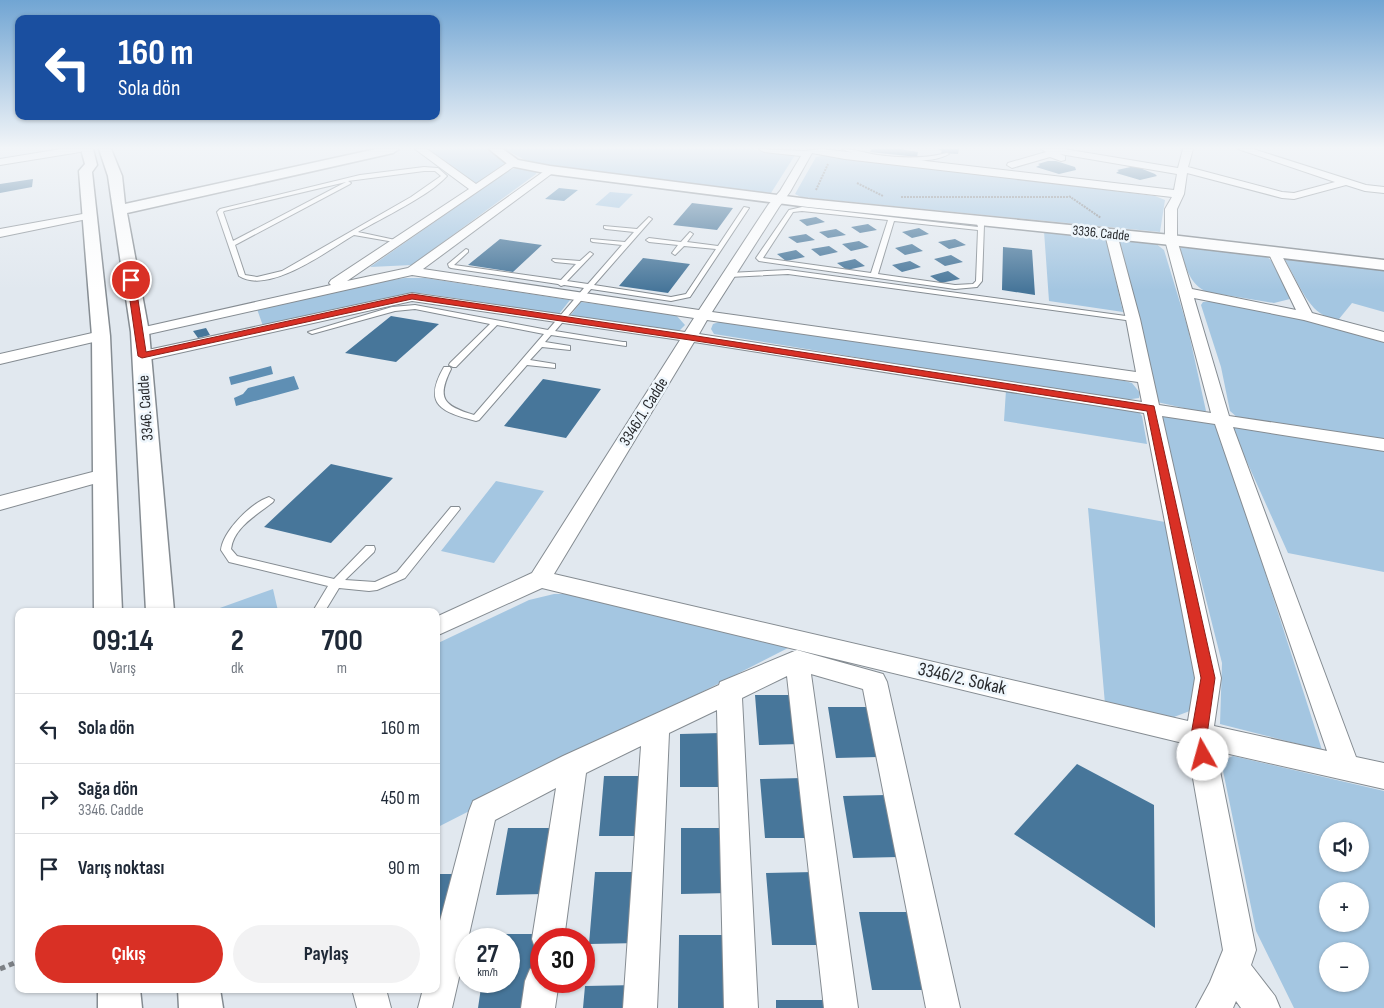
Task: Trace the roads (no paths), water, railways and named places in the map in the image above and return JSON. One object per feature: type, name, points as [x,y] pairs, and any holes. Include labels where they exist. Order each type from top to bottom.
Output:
[{"type":"street","points":[[87,196],[101,336],[108,608]]},
{"type":"street","name":"3346. Cadde","points":[[117,196],[140,332],[160,608]]},
{"type":"street","points":[[118,210],[181,196]]},
{"type":"street","points":[[328,289],[466,196]]},
{"type":"street","points":[[412,271],[514,196]]},
{"type":"street","name":"3336. Cadde","points":[[764,196],[980,224],[1171,240],[1384,265]]},
{"type":"street","points":[[1178,196],[1172,209],[1171,240],[1222,420],[1346,767]]},
{"type":"street","name":"3346/1. Cadde","points":[[540,579],[728,275],[780,198]]},
{"type":"street","points":[[0,233],[88,216]]},
{"type":"street","points":[[1111,234],[1133,319],[1208,678],[1199,735],[1240,950],[1222,994],[1213,1008]]},
{"type":"street","points":[[1274,252],[1306,316]]},
{"type":"street","points":[[140,332],[412,271],[583,292],[703,315],[1145,378]]},
{"type":"street","points":[[1187,292],[1306,316],[1384,337]]},
{"type":"street","points":[[142,356],[412,297],[690,337],[1384,445]]},
{"type":"street","points":[[0,359],[101,336]]},
{"type":"street","points":[[0,503],[104,475]]},
{"type":"street","points":[[440,625],[540,579]]},
{"type":"street","name":"3346/2. Sokak","points":[[540,579],[1199,735],[1384,776]]},
{"type":"street","points":[[796,660],[841,1008]]},
{"type":"street","points":[[440,987],[483,811],[573,765],[796,660],[874,682],[942,1008]]},
{"type":"street","points":[[729,690],[741,1008]]},
{"type":"street","points":[[640,1008],[656,725]]},
{"type":"street","points":[[550,928],[573,765]]},
{"type":"street","points":[[1232,968],[1263,1008]]},
{"type":"street","points":[[119,993],[120,1008]]},
{"type":"street","points":[[199,993],[201,1008]]},
{"type":"street","points":[[371,993],[374,1008]]},
{"type":"street","points":[[435,1008],[439,993]]},
{"type":"street","points":[[538,1008],[540,993]]},
{"type":"lane","points":[[280,196],[220,212],[242,276],[257,280],[284,273],[416,196]]},
{"type":"lane","points":[[232,244],[324,196]]},
{"type":"lane","points":[[466,251],[451,266],[561,284],[583,292],[671,299],[684,298],[688,296],[746,208]]},
{"type":"lane","points":[[802,209],[980,224],[979,281],[975,286],[955,287],[761,260],[758,258],[791,211],[802,209]]},
{"type":"lane","points":[[874,276],[892,218]]},
{"type":"lane","points":[[496,322],[450,367],[437,388],[439,399],[452,412],[476,418],[551,333],[583,292],[650,219]]},
{"type":"lane","points":[[606,227],[639,231]]},
{"type":"lane","points":[[352,233],[398,242]]},
{"type":"lane","points":[[675,253],[690,234]]},
{"type":"lane","points":[[633,237],[719,248]]},
{"type":"lane","points":[[593,240],[627,244]]},
{"type":"lane","points":[[561,284],[590,254]]},
{"type":"lane","points":[[554,260],[581,263]]},
{"type":"lane","points":[[728,275],[788,272],[1133,319]]},
{"type":"lane","points":[[312,332],[410,307],[623,344]]},
{"type":"lane","points":[[540,344],[566,348]]},
{"type":"lane","points":[[525,362],[552,366]]},
{"type":"lane","points":[[269,500],[228,537],[226,544],[229,555],[233,559],[335,583],[369,587],[394,580],[401,575],[454,509]]},
{"type":"lane","points":[[320,608],[325,597],[335,583],[370,549]]}]
